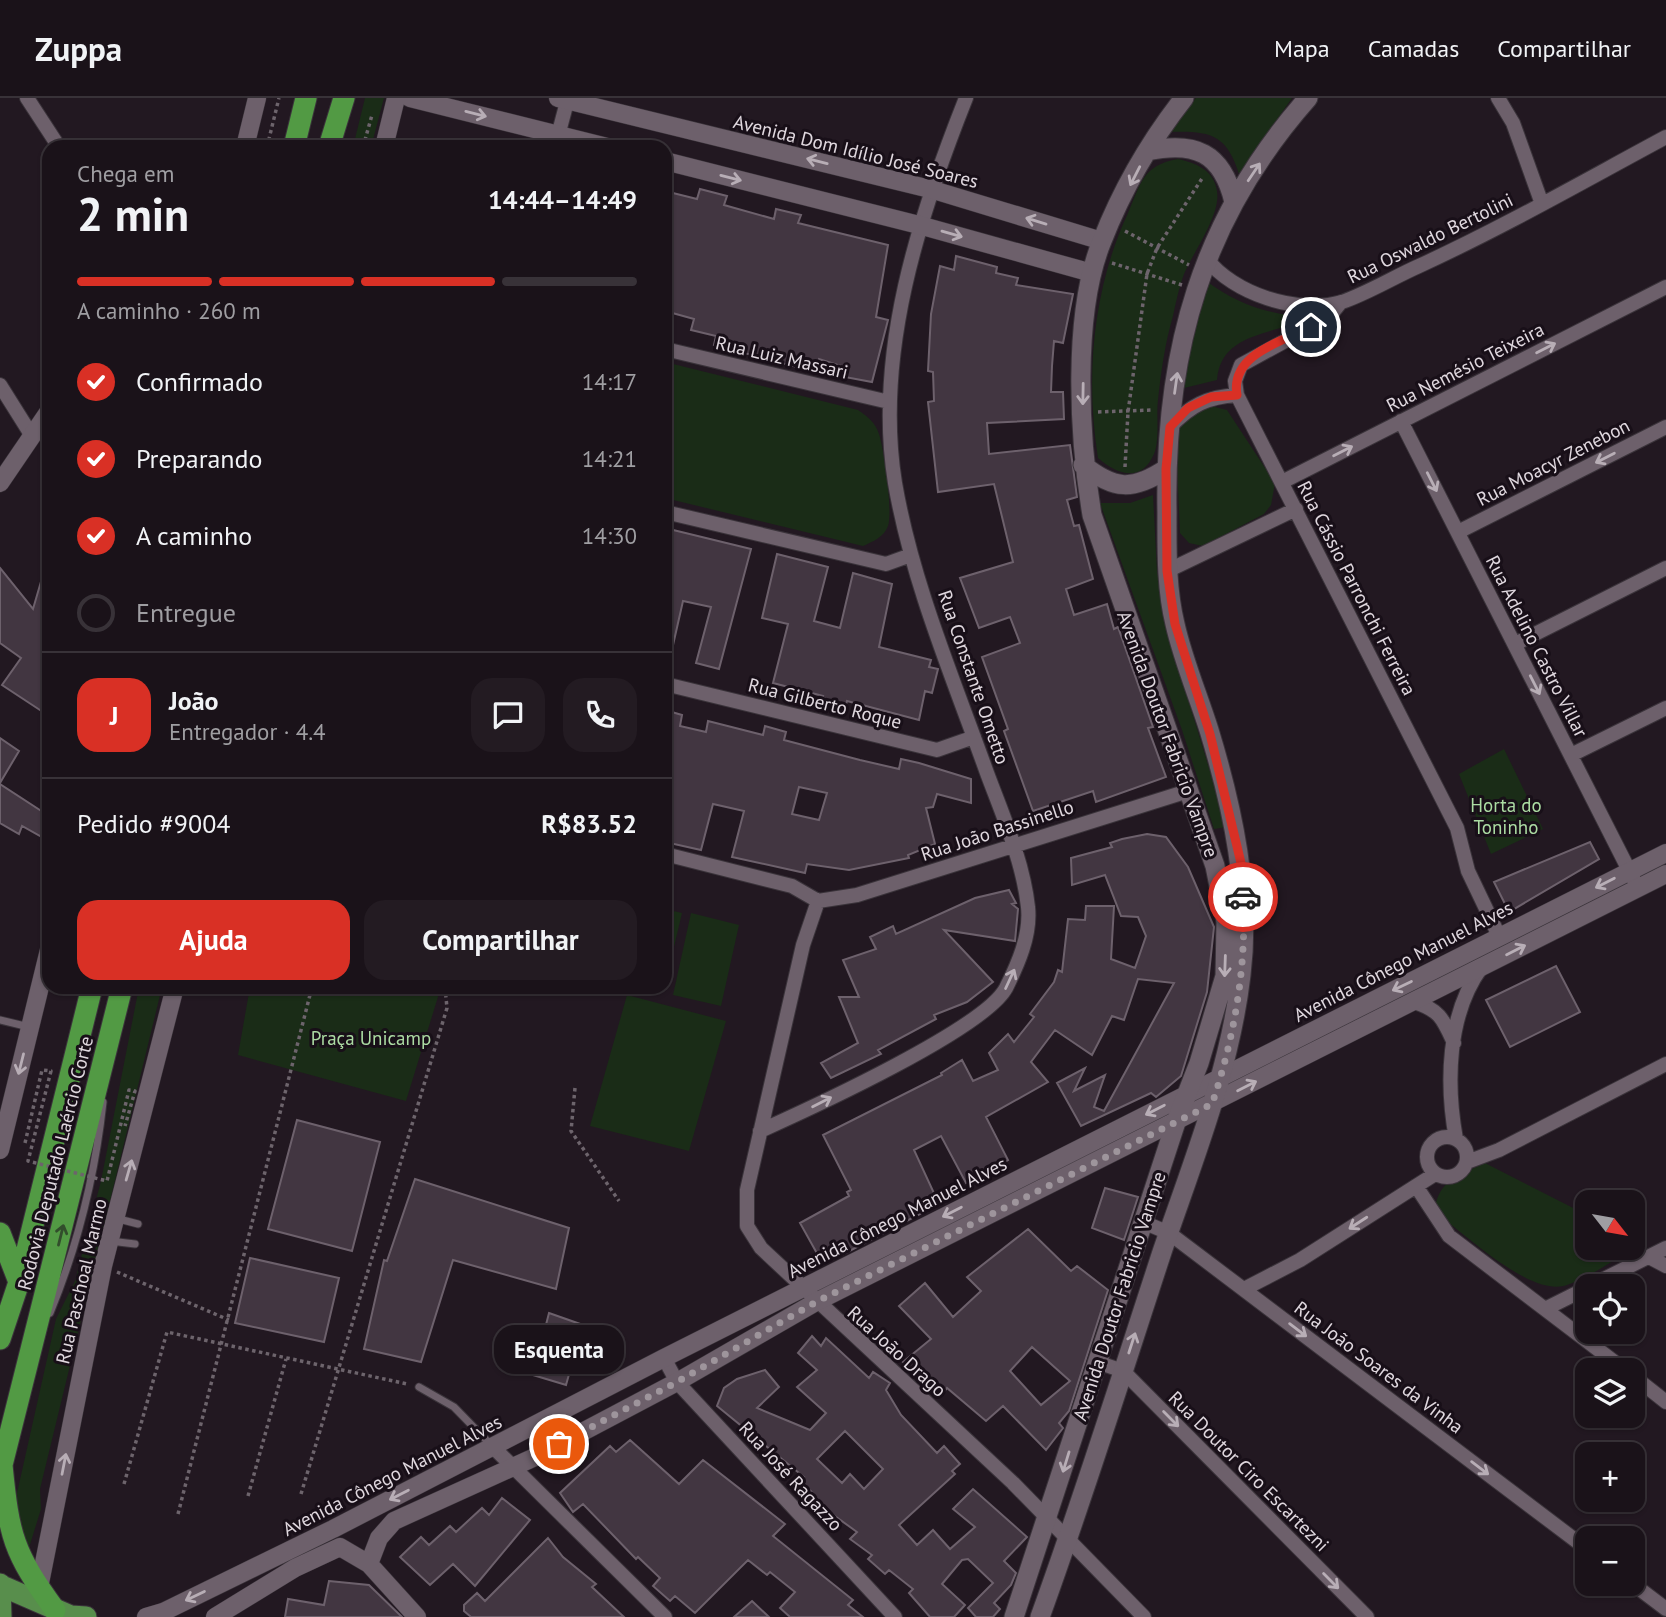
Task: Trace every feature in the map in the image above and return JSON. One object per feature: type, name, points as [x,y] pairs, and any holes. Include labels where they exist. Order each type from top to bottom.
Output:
[{"type":"highway","points":[[296,140],[306,98]]},
{"type":"highway","points":[[331,140],[344,98]]},
{"type":"highway","name":"Rodovia Deputado Laércio Corte","points":[[0,1339],[19,1282],[90,994]]},
{"type":"highway","name":"Rodovia Deputado Laércio Corte","points":[[1,1469],[119,994]]},
{"type":"highway","points":[[0,1233],[19,1282]]},
{"type":"highway","points":[[1,1469],[12,1543],[55,1609]]},
{"type":"highway","points":[[1,1617],[0,1585],[55,1609],[86,1617]]},
{"type":"main road","name":"Avenida Doutor Fabricio Vampre","points":[[1014,1617],[1225,976],[1226,922],[1215,866],[1091,515],[1083,465],[1084,335],[1097,258],[1111,223],[1147,151],[1184,98]]},
{"type":"main road","name":"Avenida Doutor Fabricio Vampre","points":[[1040,1617],[1222,1076],[1241,977],[1245,922],[1241,863],[1210,734],[1175,624],[1167,571],[1166,469],[1185,323],[1200,273],[1234,202],[1288,120],[1308,98]]},
{"type":"main road","points":[[1147,151],[1174,145],[1196,149],[1214,160],[1229,182],[1234,202]]},
{"type":"main road","points":[[1083,465],[1101,480],[1124,485],[1146,482],[1166,469]]},
{"type":"street","points":[[27,98],[54,140]]},
{"type":"street","points":[[247,140],[257,98]]},
{"type":"street","points":[[386,140],[396,98]]},
{"type":"street","points":[[410,98],[554,140]]},
{"type":"street","name":"Rua Constante Ometto","points":[[760,1131],[827,1100],[975,1020],[1004,992],[1024,949],[1028,909],[1013,845],[911,555],[895,481],[889,402],[904,291],[919,225],[930,189],[966,98]]},
{"type":"street","points":[[1498,98],[1513,123],[1542,204]]},
{"type":"street","points":[[1511,98],[1513,123]]},
{"type":"street","points":[[557,140],[564,99]]},
{"type":"street","name":"Avenida Dom Idílio José Soares","points":[[564,99],[930,189],[1097,258]]},
{"type":"street","points":[[237,140],[252,119]]},
{"type":"street","name":"Rua Oswaldo Bertolini","points":[[1200,273],[1217,272],[1238,285],[1283,303],[1341,302],[1489,233],[1666,137]]},
{"type":"street","points":[[672,163],[919,225],[1097,258]]},
{"type":"street","name":"Rua Nemésio Teixeira","points":[[1282,482],[1666,288]]},
{"type":"street","points":[[1171,418],[1211,397],[1237,395],[1235,381],[1241,365],[1329,317],[1341,302]]},
{"type":"street","name":"Rua Luiz Massari","points":[[672,351],[889,402]]},
{"type":"street","points":[[0,385],[32,436]]},
{"type":"street","name":"Rua Cássio Parronchi Ferreira","points":[[1237,395],[1457,828],[1472,881],[1500,938]]},
{"type":"street","points":[[0,483],[42,421]]},
{"type":"street","name":"Rua Adelino Castro Villar","points":[[1401,421],[1638,888]]},
{"type":"street","name":"Rua Moacyr Zenebon","points":[[1458,532],[1666,427]]},
{"type":"street","points":[[1167,571],[1296,509]]},
{"type":"street","points":[[672,514],[886,564],[911,555]]},
{"type":"street","points":[[1515,645],[1666,568]]},
{"type":"street","name":"Rua Gilberto Roque","points":[[672,686],[937,750],[974,737]]},
{"type":"street","points":[[1571,755],[1666,708]]},
{"type":"street","name":"Rua João Bassinello","points":[[818,901],[857,895],[1188,791]]},
{"type":"street","name":"Avenida Cônego Manuel Alves","points":[[146,1617],[163,1612],[333,1529],[664,1358],[1666,853]]},
{"type":"street","points":[[672,857],[792,886],[818,901]]},
{"type":"street","name":"Avenida Cônego Manuel Alves","points":[[369,1564],[379,1538],[394,1521],[511,1466],[677,1382],[816,1302],[1666,874]]},
{"type":"street","name":"Rua João Drago","points":[[818,901],[803,945],[747,1190],[747,1226],[761,1248],[801,1289],[1013,1483],[1144,1617]]},
{"type":"street","points":[[1482,967],[1469,985],[1454,1043],[1449,1075],[1450,1106],[1458,1147],[1460,1173],[1448,1178],[1432,1169],[1427,1153],[1433,1142],[1458,1147],[1499,1150],[1666,1064]]},
{"type":"street","points":[[0,1150],[42,978]]},
{"type":"street","name":"Rua Paschoal Marmo","points":[[39,1588],[103,1266],[173,994]]},
{"type":"street","points":[[1414,1002],[1431,1007],[1441,1017],[1454,1043]]},
{"type":"street","points":[[1244,1289],[1300,1260],[1416,1186],[1432,1169]]},
{"type":"street","points":[[1416,1186],[1450,1236],[1609,1358]]},
{"type":"street","name":"Rua João Soares da Vinha","points":[[1143,1222],[1169,1233],[1575,1540]]},
{"type":"street","points":[[1615,1274],[1666,1248]]},
{"type":"street","points":[[1649,1257],[1666,1266]]},
{"type":"street","points":[[1545,1309],[1575,1294]]},
{"type":"street","name":"Rua José Ragazzo","points":[[664,1358],[677,1382],[895,1617]]},
{"type":"street","name":"Rua Doutor Ciro Escartezni","points":[[1097,1362],[1123,1371],[1367,1617]]},
{"type":"street","points":[[1645,1386],[1666,1402]]},
{"type":"street","points":[[492,1446],[665,1617]]},
{"type":"street","points":[[333,1529],[340,1547],[369,1564],[417,1617]]},
{"type":"street","name":"Avenida Cônego Manuel Alves","points":[[215,1617],[295,1568],[340,1547]]},
{"type":"street","points":[[1645,1593],[1666,1609]]},
{"type":"lane","points":[[0,1020],[30,1027]]},
{"type":"lane","points":[[115,1218],[138,1224]]},
{"type":"lane","points":[[109,1241],[135,1244]]},
{"type":"lane","points":[[419,1387],[454,1407],[492,1446]]},
{"type":"path","points":[[269,140],[279,98]]},
{"type":"path","points":[[1124,485],[1128,412],[1147,274],[1157,248],[1214,160]]},
{"type":"path","points":[[1111,223],[1200,273]]},
{"type":"path","points":[[1097,258],[1147,274],[1200,273]]},
{"type":"path","points":[[1082,412],[1128,412],[1171,418]]},
{"type":"path","points":[[178,1514],[310,994]]},
{"type":"path","points":[[301,1494],[447,1008],[446,994]]},
{"type":"path","points":[[25,1143],[42,1070],[51,1071],[28,1161],[107,1181],[129,1090],[135,1091],[125,1126]]},
{"type":"path","points":[[575,1088],[571,1131],[619,1201]]},
{"type":"path","points":[[103,1266],[229,1320]]},
{"type":"path","points":[[124,1484],[167,1332],[419,1387]]},
{"type":"path","points":[[248,1496],[286,1359]]},
{"type":"green space","points":[[365,98],[384,98],[373,140],[355,140]]},
{"type":"green space","points":[[1196,98],[1292,98],[1239,174],[1228,150],[1214,137],[1194,132],[1167,132]]},
{"type":"green space","points":[[1178,159],[1197,165],[1208,173],[1215,184],[1217,200],[1211,221],[1184,274],[1178,295],[1162,368],[1154,454],[1142,470],[1135,473],[1120,472],[1098,458],[1094,427],[1093,364],[1100,302],[1116,242],[1140,184],[1157,166]]},
{"type":"green space","points":[[1205,280],[1244,303],[1288,315],[1287,326],[1252,337],[1232,348],[1220,367],[1217,380],[1180,389]]},
{"type":"green space","points":[[672,364],[858,410],[865,415],[873,423],[881,442],[889,495],[889,518],[884,533],[863,546],[672,500]]},
{"type":"green space","points":[[1207,405],[1227,410],[1275,483],[1271,505],[1264,514],[1203,546],[1189,543],[1180,533],[1176,443],[1180,422]]},
{"type":"green space","points":[[1153,495],[1157,571],[1170,640],[1227,827],[1214,829],[1182,730],[1100,503],[1130,503]]},
{"type":"green space","name":"Horta do Toninho","points":[[1504,749],[1543,829],[1491,854],[1459,774]]},
{"type":"green space","points":[[672,911],[682,913],[672,955]]},
{"type":"green space","points":[[691,913],[739,925],[721,1006],[673,995]]},
{"type":"green space","points":[[138,994],[160,994],[40,1489],[41,1509],[28,1551],[17,1524],[17,1493],[56,1319],[75,1281],[101,1181]]},
{"type":"green space","name":"Praça Unicamp","points":[[249,994],[439,994],[406,1101],[238,1055]]},
{"type":"green space","points":[[627,995],[726,1021],[689,1151],[590,1126]]},
{"type":"green space","points":[[1485,1163],[1575,1209],[1575,1260],[1614,1260],[1590,1274],[1575,1274],[1575,1282],[1567,1285],[1552,1286],[1535,1282],[1517,1273],[1435,1212],[1440,1193],[1458,1176]]},
{"type":"building","points":[[700,189],[727,196],[724,205],[774,219],[776,209],[801,215],[798,223],[888,245],[876,317],[888,320],[872,382],[845,377],[847,368],[819,359],[816,372],[714,345],[716,336],[691,330],[694,319],[672,313],[672,193],[697,199]]},
{"type":"building","points":[[956,256],[997,267],[996,273],[1018,278],[1016,285],[1073,294],[1063,343],[1054,341],[1052,366],[1051,392],[1063,392],[1064,419],[987,423],[989,454],[1070,445],[1077,497],[1067,500],[1074,526],[1079,525],[1093,579],[1066,589],[1074,615],[1107,604],[1114,629],[1118,627],[1153,727],[1148,728],[1166,777],[1096,802],[1093,791],[1033,811],[1004,731],[1008,729],[982,657],[1020,643],[1010,617],[979,628],[960,578],[1013,562],[994,484],[938,492],[928,402],[934,401],[933,372],[928,371],[931,314],[940,266],[954,270]]},
{"type":"building","points":[[672,530],[751,549],[719,669],[696,663],[711,607],[683,601],[672,650]]},
{"type":"building","points":[[777,554],[828,567],[814,621],[840,628],[853,573],[892,584],[879,647],[931,660],[929,667],[938,669],[932,693],[925,691],[919,720],[847,701],[845,708],[821,702],[823,696],[773,683],[788,624],[762,618]]},
{"type":"building","points":[[0,568],[33,609],[42,578],[42,711],[2,685],[21,658],[0,643]]},
{"type":"building","points":[[672,712],[682,715],[680,726],[706,732],[708,721],[763,735],[765,726],[786,732],[784,740],[860,760],[899,769],[901,759],[971,779],[971,803],[937,794],[933,807],[926,808],[935,844],[908,855],[909,858],[849,870],[807,864],[805,873],[732,857],[744,811],[713,804],[701,850],[672,844]],"holes":[[[799,787],[827,793],[819,820],[792,814]]]},
{"type":"building","points":[[0,738],[19,751],[0,783]]},
{"type":"building","points":[[0,784],[42,811],[42,837],[22,826],[19,834],[0,823]]},
{"type":"building","points":[[1147,834],[1166,837],[1188,867],[1214,927],[1207,992],[1181,1076],[1156,1097],[1151,1093],[1081,1126],[1057,1083],[1085,1068],[1074,1091],[1105,1075],[1094,1107],[1104,1111],[1174,983],[1138,979],[1124,1020],[1112,1016],[1092,1055],[1055,1030],[1031,1062],[1048,1082],[986,1117],[1008,1160],[966,1183],[941,1136],[914,1150],[939,1204],[844,1254],[841,1249],[819,1257],[800,1223],[849,1196],[847,1192],[851,1190],[823,1135],[942,1075],[941,1073],[962,1060],[973,1081],[998,1070],[989,1053],[1008,1034],[1014,1042],[1034,1017],[1030,1014],[1054,982],[1058,970],[1062,972],[1068,919],[1085,920],[1086,906],[1114,906],[1111,959],[1135,968],[1146,936],[1138,917],[1121,916],[1105,875],[1072,885],[1071,858],[1112,847],[1110,843],[1122,839]]},
{"type":"building","points":[[1590,842],[1599,859],[1509,912],[1494,882]]},
{"type":"building","points":[[1009,890],[1016,903],[1012,904],[1018,909],[1015,941],[944,930],[993,982],[967,1002],[934,1015],[936,1019],[878,1050],[881,1054],[831,1078],[821,1063],[858,1043],[839,997],[859,997],[843,960],[876,949],[870,937],[893,926],[896,934],[975,898]]},
{"type":"building","points":[[1556,966],[1580,1012],[1510,1047],[1486,1000]]},
{"type":"building","points":[[297,1120],[380,1142],[352,1251],[268,1229]]},
{"type":"building","points":[[415,1179],[569,1228],[556,1289],[453,1260],[421,1362],[364,1349],[384,1260],[387,1261]]},
{"type":"building","points":[[1105,1188],[1138,1197],[1124,1240],[1092,1228]]},
{"type":"building","points":[[1028,1229],[1071,1271],[1077,1266],[1108,1290],[1069,1411],[1059,1423],[1063,1428],[1046,1450],[1003,1406],[986,1421],[947,1388],[941,1395],[903,1362],[931,1339],[899,1306],[925,1283],[953,1317],[981,1291],[967,1277]],"holes":[[[1032,1347],[1070,1381],[1041,1405],[1010,1371]]]},
{"type":"building","points":[[250,1258],[339,1278],[324,1342],[235,1323]]},
{"type":"building","points":[[549,1313],[583,1325],[566,1385],[533,1375]]},
{"type":"building","points":[[812,1336],[821,1346],[826,1338],[869,1378],[873,1372],[890,1383],[886,1390],[901,1415],[937,1453],[944,1446],[960,1464],[952,1471],[955,1474],[899,1525],[917,1545],[933,1530],[950,1549],[975,1527],[953,1509],[973,1489],[1027,1537],[1004,1561],[1016,1573],[1011,1585],[994,1603],[1000,1609],[993,1617],[976,1617],[968,1608],[993,1583],[968,1559],[962,1560],[942,1584],[965,1605],[954,1617],[930,1617],[909,1593],[913,1589],[889,1570],[885,1574],[868,1559],[872,1555],[850,1539],[857,1532],[821,1506],[801,1480],[804,1477],[717,1406],[724,1388],[737,1379],[765,1370],[779,1387],[757,1408],[810,1430],[826,1413],[797,1387],[817,1370],[798,1353]],"holes":[[[845,1431],[883,1469],[864,1489],[850,1474],[842,1483],[817,1459]]]},
{"type":"building","points":[[630,1440],[679,1484],[703,1460],[785,1524],[773,1536],[853,1600],[848,1605],[863,1617],[790,1617],[780,1608],[795,1592],[770,1572],[767,1575],[748,1560],[695,1613],[675,1596],[670,1601],[653,1586],[660,1578],[638,1557],[636,1559],[583,1504],[573,1512],[560,1493],[610,1446],[616,1452]]},
{"type":"building","points":[[502,1498],[530,1520],[475,1586],[453,1564],[430,1585],[400,1557],[421,1537],[429,1545],[450,1526],[456,1532],[482,1508],[489,1515]]},
{"type":"building","points":[[548,1538],[563,1557],[596,1584],[592,1587],[624,1617],[471,1617],[464,1611],[464,1605],[477,1593],[485,1601]]},
{"type":"building","points":[[329,1581],[369,1585],[402,1617],[285,1617],[288,1599],[324,1605]]},
{"type":"building","points":[[752,1601],[769,1617],[734,1617]]},
{"type":"way so far","points":[[559,1444],[677,1382],[816,1302],[1212,1104],[1222,1076],[1241,977],[1245,922],[1243,897]]},
{"type":"place","name":"Esquenta","points":[[559,1444]]},
{"type":"route","points":[[1243,897],[1241,863],[1210,734],[1175,624],[1167,571],[1166,469],[1170,427],[1188,408],[1211,397],[1237,395],[1235,381],[1241,365],[1311,327]]}]
